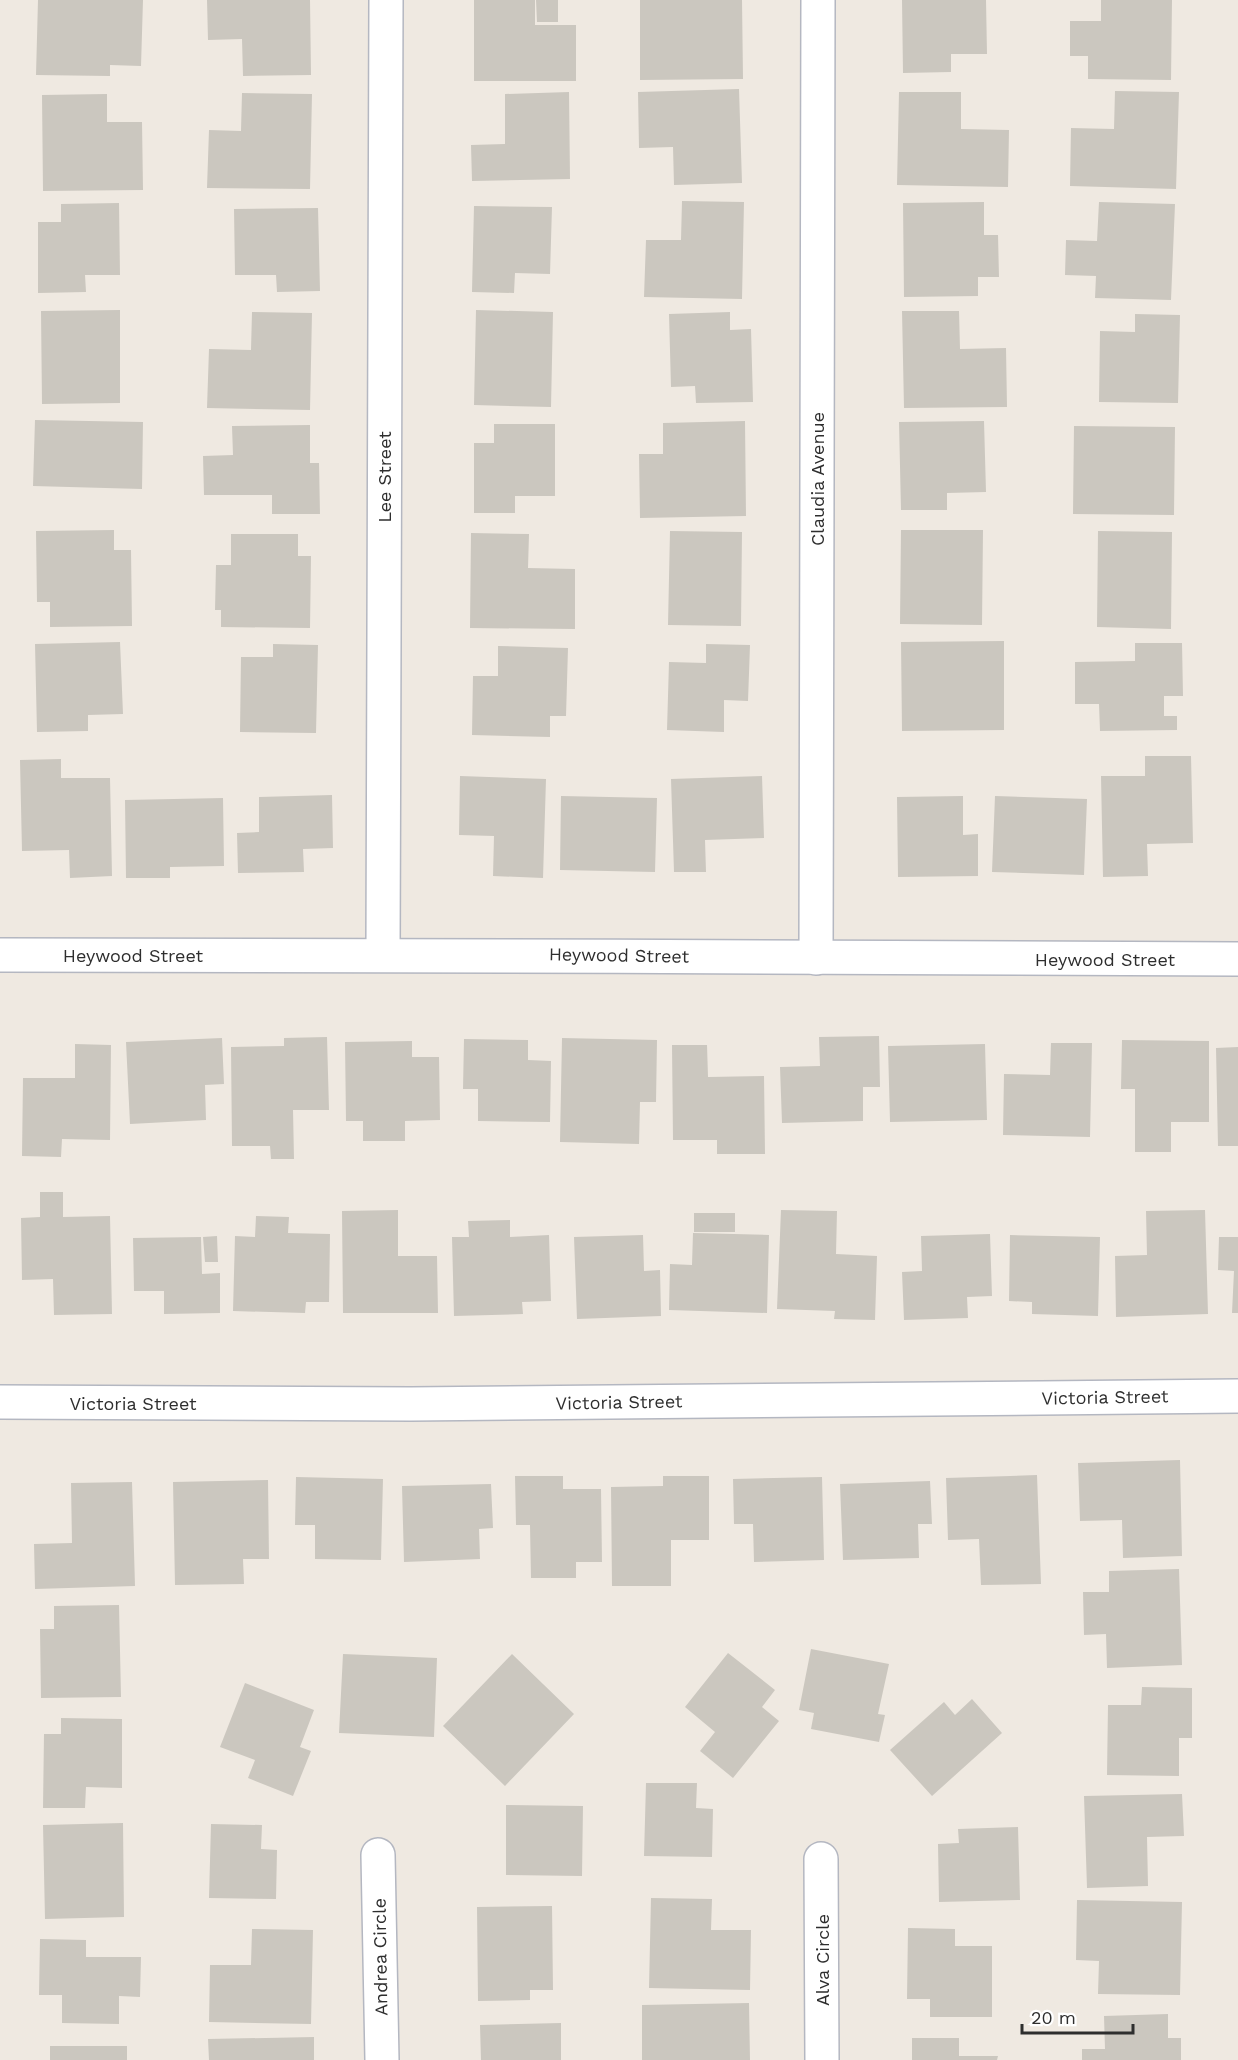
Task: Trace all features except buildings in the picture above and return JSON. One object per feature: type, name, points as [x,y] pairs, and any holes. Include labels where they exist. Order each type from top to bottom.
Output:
[{"type":"street","name":"Lee Street","points":[[383,954],[386,0]]},
{"type":"street","name":"Claudia Avenue","points":[[816,958],[818,0]]},
{"type":"street","name":"Heywood Street","points":[[0,955],[383,954],[1238,959]]},
{"type":"street","name":"Victoria Street","points":[[0,1402],[411,1404],[1238,1396]]},
{"type":"street","name":"Andrea Circle","points":[[378,1855],[382,2060]]},
{"type":"street","name":"Alva Circle","points":[[821,1859],[822,2060]]}]
